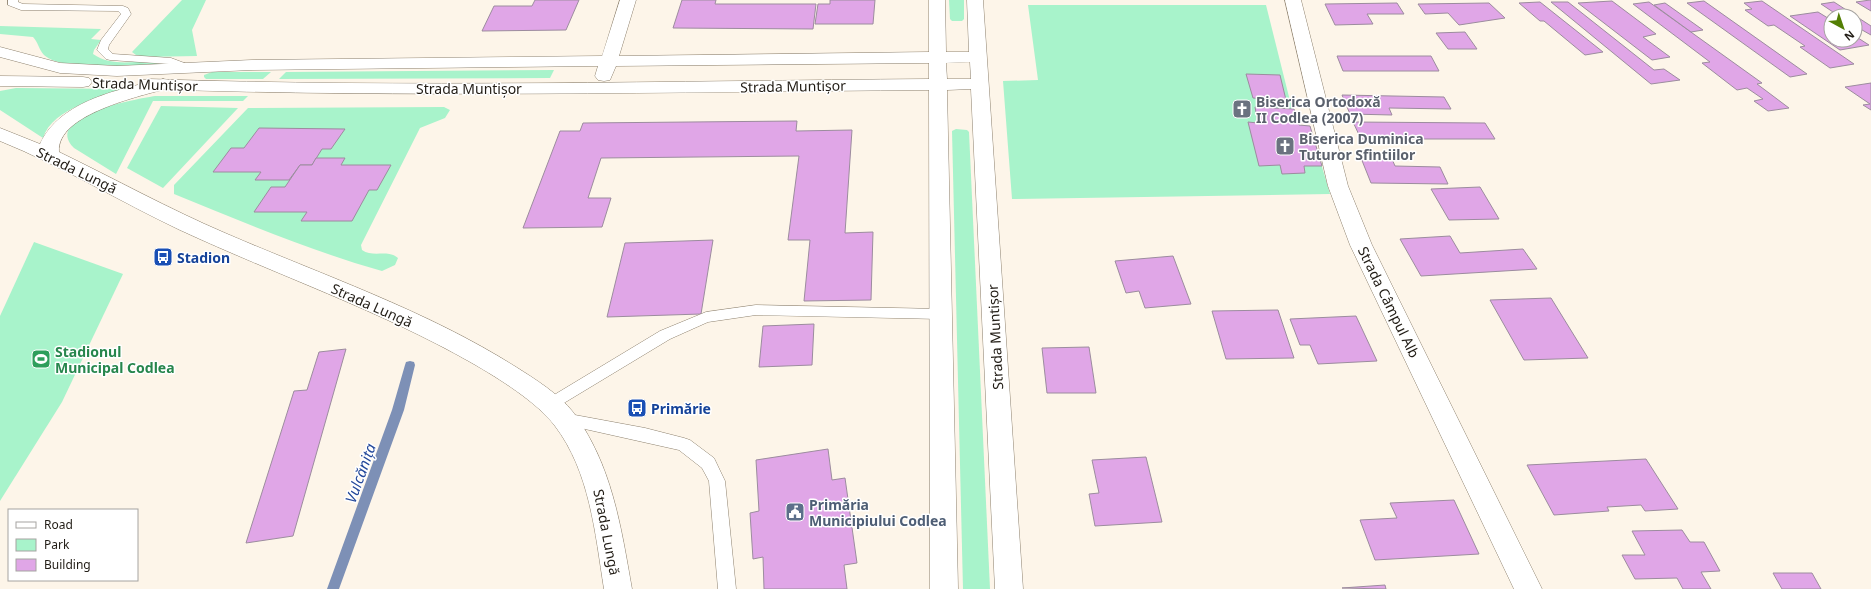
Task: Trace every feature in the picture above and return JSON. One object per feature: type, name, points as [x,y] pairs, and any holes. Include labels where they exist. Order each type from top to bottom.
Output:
[{"type":"main road","points":[[600,88],[628,0]]},
{"type":"main road","points":[[937,0],[944,589]]},
{"type":"main road","name":"Strada Muntișor","points":[[975,0],[1009,589]]},
{"type":"main road","name":"Strada Câmpul Alb","points":[[1293,0],[1338,186],[1361,245],[1528,589]]},
{"type":"main road","name":"Strada Muntișor","points":[[0,52],[60,68],[85,70],[191,69],[252,65],[979,58]]},
{"type":"main road","name":"Strada Muntișor","points":[[0,81],[163,84],[271,88],[600,88],[981,84]]},
{"type":"main road","points":[[50,155],[50,143],[55,134],[68,120],[83,111],[104,102],[163,84]]},
{"type":"main road","name":"Strada Lungă","points":[[1,134],[50,155],[207,233],[374,304],[462,346],[528,387],[557,412],[585,451],[599,486],[618,589]]},
{"type":"lane","points":[[13,0],[12,3],[22,7],[119,8],[124,10],[126,14],[104,43],[102,50],[110,57],[171,61],[191,69]]},
{"type":"lane","points":[[557,412],[665,335],[706,317],[756,310],[941,314]]},
{"type":"lane","points":[[557,412],[684,445],[708,463],[717,481],[728,589]]},
{"type":"green space","points":[[182,0],[206,0],[192,30],[197,56],[143,57],[132,52]]},
{"type":"green space","points":[[949,0],[964,0],[964,19],[962,21],[952,21],[950,19]]},
{"type":"green space","points":[[1028,5],[1266,5],[1289,97],[1299,125],[1310,126],[1330,194],[1012,199],[1003,81],[1038,80]]},
{"type":"green space","points":[[0,26],[101,29],[91,39],[101,40],[93,54],[102,59],[112,62],[152,62],[171,66],[105,67],[68,64],[54,61],[44,55],[33,37],[0,34]]},
{"type":"green space","points":[[554,70],[550,78],[279,79],[286,72]]},
{"type":"green space","points":[[212,72],[271,72],[263,79],[206,79],[204,77],[204,75]]},
{"type":"green space","points":[[16,88],[129,89],[93,100],[67,111],[48,127],[43,138],[0,110],[0,91]]},
{"type":"green space","points":[[155,96],[248,96],[243,101],[153,101],[116,174],[74,148],[68,136],[71,126],[81,118],[113,105]]},
{"type":"green space","points":[[161,106],[238,108],[163,188],[127,168]]},
{"type":"green space","points":[[444,107],[450,110],[445,118],[420,128],[361,245],[362,250],[366,252],[390,254],[398,258],[395,265],[382,271],[303,245],[174,194],[174,185],[248,108]]},
{"type":"green space","points":[[956,129],[967,130],[969,132],[990,589],[963,589],[952,131]]},
{"type":"green space","name":"Stadionul Municipal Codlea","points":[[34,242],[123,274],[62,402],[0,501],[0,316]]},
{"type":"building","points":[[535,0],[579,0],[566,30],[482,31],[494,6],[532,6]]},
{"type":"building","points":[[682,0],[716,0],[715,4],[816,4],[813,29],[673,28]]},
{"type":"building","points":[[830,0],[875,0],[873,24],[815,24],[818,4],[830,4]]},
{"type":"building","points":[[1870,0],[1871,11],[1856,2]]},
{"type":"building","points":[[1612,1],[1656,34],[1643,37],[1670,57],[1652,60],[1578,3]]},
{"type":"building","points":[[1704,1],[1807,74],[1790,77],[1687,3]]},
{"type":"building","points":[[1762,1],[1823,43],[1823,48],[1831,48],[1854,64],[1830,68],[1800,47],[1805,46],[1774,25],[1768,26],[1745,10],[1752,9],[1744,3]]},
{"type":"building","points":[[1540,2],[1603,52],[1585,55],[1544,21],[1540,21],[1519,3]]},
{"type":"building","points":[[1551,2],[1568,2],[1654,70],[1664,69],[1680,80],[1651,84]]},
{"type":"building","points":[[1649,2],[1762,83],[1757,84],[1789,108],[1768,111],[1754,101],[1763,99],[1747,88],[1737,90],[1702,63],[1710,62],[1633,4]]},
{"type":"building","points":[[1834,2],[1843,8],[1827,8],[1821,4]]},
{"type":"building","points":[[1397,3],[1404,14],[1367,14],[1373,24],[1335,25],[1325,4]]},
{"type":"building","points":[[1489,3],[1505,18],[1459,25],[1448,13],[1425,14],[1418,4]]},
{"type":"building","points":[[1665,3],[1703,30],[1691,32],[1654,5]]},
{"type":"building","points":[[1818,12],[1823,15],[1823,38],[1790,16]]},
{"type":"building","points":[[1863,21],[1871,26],[1871,35],[1863,30]]},
{"type":"building","points":[[1465,32],[1477,49],[1448,49],[1436,33]]},
{"type":"building","points":[[1863,41],[1869,45],[1863,46]]},
{"type":"building","points":[[1837,48],[1852,48],[1840,50]]},
{"type":"building","points":[[1337,56],[1431,56],[1439,71],[1343,71]]},
{"type":"building","points":[[1246,74],[1280,75],[1286,100],[1253,98]]},
{"type":"building","points":[[1871,83],[1871,110],[1863,105],[1870,104],[1845,87]]},
{"type":"building","points":[[1342,95],[1444,97],[1451,109],[1389,108],[1392,115],[1350,114]]},
{"type":"building","name":"Biserica Duminica Tuturor Sfintiilor","points":[[1255,107],[1294,109],[1299,125],[1310,126],[1322,166],[1304,166],[1305,173],[1282,174],[1280,165],[1259,166],[1248,122],[1258,123]]},
{"type":"building","points":[[797,121],[796,131],[852,130],[845,233],[873,232],[871,300],[804,301],[810,240],[788,240],[799,156],[601,158],[588,198],[611,198],[602,227],[523,228],[560,131],[580,131],[583,123]]},
{"type":"building","points":[[1353,122],[1485,123],[1495,139],[1361,139]]},
{"type":"building","points":[[259,128],[345,129],[331,149],[322,149],[312,165],[300,165],[289,180],[255,180],[261,172],[213,172],[231,148],[244,148]]},
{"type":"building","points":[[316,158],[345,158],[341,165],[391,165],[377,190],[369,190],[352,221],[301,221],[307,212],[254,212],[271,187],[285,187],[300,165],[312,165]]},
{"type":"building","points":[[1361,158],[1392,159],[1395,166],[1440,167],[1448,184],[1371,183]]},
{"type":"building","points":[[1480,187],[1499,219],[1449,220],[1431,189]]},
{"type":"building","points":[[1450,236],[1460,253],[1523,249],[1537,269],[1421,276],[1400,239]]},
{"type":"building","points":[[713,240],[701,314],[607,317],[625,243]]},
{"type":"building","points":[[1173,256],[1191,304],[1145,308],[1139,291],[1126,293],[1115,261]]},
{"type":"building","points":[[1551,298],[1588,358],[1524,360],[1490,300]]},
{"type":"building","points":[[1278,310],[1294,358],[1226,359],[1212,311]]},
{"type":"building","points":[[1356,316],[1377,361],[1318,364],[1310,345],[1300,345],[1290,319]]},
{"type":"building","points":[[814,324],[812,365],[759,367],[763,326]]},
{"type":"building","points":[[1089,347],[1096,393],[1047,393],[1042,348]]},
{"type":"building","points":[[346,349],[293,536],[246,543],[294,391],[307,390],[319,352]]},
{"type":"building","points":[[828,449],[832,480],[845,478],[857,563],[844,565],[847,589],[764,589],[763,557],[753,559],[750,513],[759,511],[756,460]]},
{"type":"building","points":[[1146,457],[1162,522],[1095,526],[1089,494],[1099,493],[1092,460]]},
{"type":"building","points":[[1646,459],[1678,509],[1645,511],[1641,505],[1607,507],[1609,511],[1554,515],[1527,465]]},
{"type":"building","points":[[1454,500],[1479,554],[1375,560],[1360,520],[1397,518],[1390,503]]},
{"type":"building","points":[[1682,530],[1690,542],[1704,542],[1720,571],[1701,572],[1711,589],[1683,589],[1677,578],[1635,579],[1622,555],[1645,555],[1632,531]]},
{"type":"building","points":[[1773,573],[1812,573],[1821,589],[1782,589]]},
{"type":"building","points":[[1385,585],[1386,589],[1342,588]]},
{"type":"waterway","name":"Vulcănița","points":[[333,589],[398,410],[410,365]]},
{"type":"place","name":"Biserica Ortodoxă II Codlea (2007)","points":[[1242,109]]},
{"type":"place","name":"Biserica Duminica Tuturor Sfintiilor","points":[[1285,146]]},
{"type":"place","name":"Stadion","points":[[163,257]]},
{"type":"place","name":"Stadionul Municipal Codlea","points":[[41,359]]},
{"type":"place","name":"Primărie","points":[[637,408]]},
{"type":"place","name":"Primăria Municipiului Codlea","points":[[795,512]]}]
